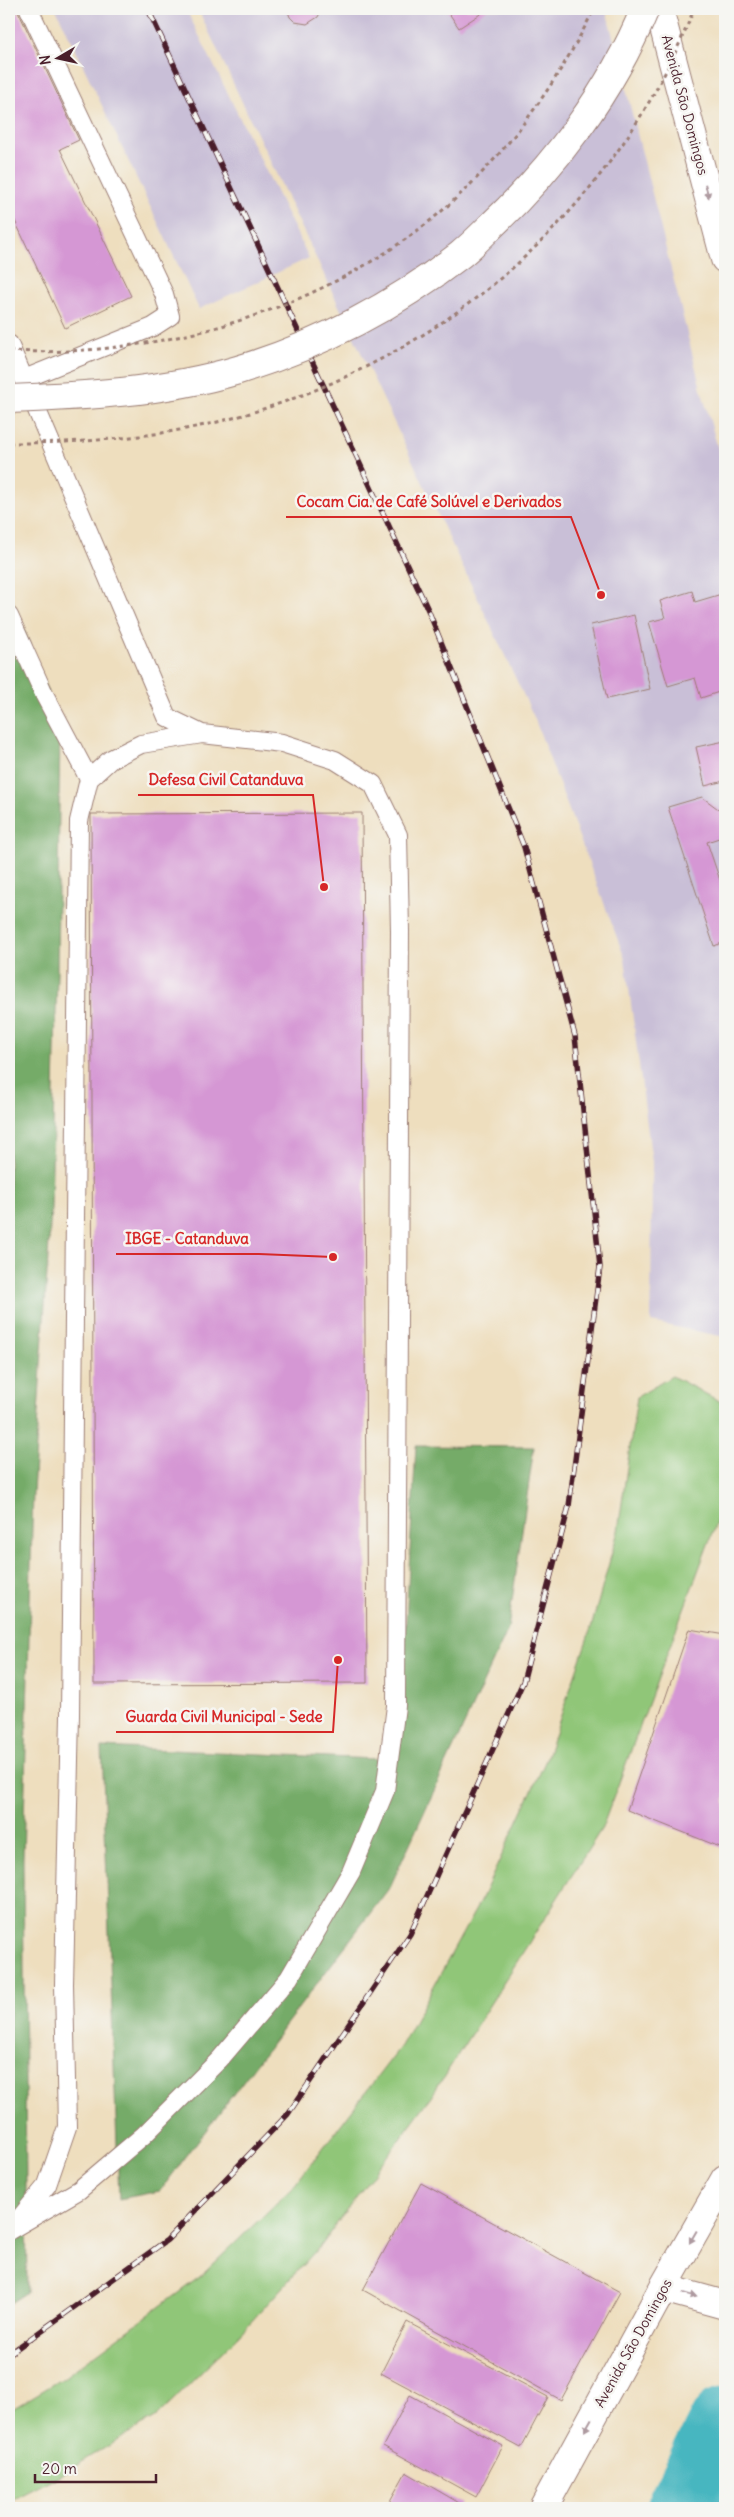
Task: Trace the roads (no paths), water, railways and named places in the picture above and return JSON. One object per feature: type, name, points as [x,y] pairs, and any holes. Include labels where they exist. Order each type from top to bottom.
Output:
[{"type":"street","points":[[16,389],[76,396],[158,387],[237,370],[310,343],[378,310],[460,255],[518,201],[592,108],[618,64],[645,9]]},
{"type":"street","name":"Avenida São Domingos","points":[[659,9],[725,259]]},
{"type":"street","name":"Avenida São Domingos","points":[[543,2508],[663,2288],[721,2195]]},
{"type":"street","points":[[663,2288],[721,2304]]},
{"type":"lane","points":[[16,389],[153,327],[170,316],[164,294],[30,9]]},
{"type":"lane","points":[[9,344],[16,389],[167,717],[202,734]]},
{"type":"lane","points":[[9,616],[45,696],[89,779]]},
{"type":"lane","points":[[202,734],[282,742],[335,760],[373,784],[398,835],[400,941],[396,1706],[385,1791],[351,1872],[289,1978],[220,2060],[144,2135],[79,2190],[9,2230],[47,2185],[67,2126],[64,1984],[71,1656],[79,821],[89,779],[111,759],[141,744],[202,734]]},
{"type":"waterway","points":[[682,2508],[725,2423]]},
{"type":"railway","points":[[9,2354],[167,2240],[288,2114],[410,1934],[523,1682],[569,1506],[600,1267],[575,1036],[524,847],[429,612],[148,9]]},
{"type":"place","name":"Cocam Cia. de Café Solúvel e Derivados","points":[[601,595]]},
{"type":"place","name":"Defesa Civil Catanduva","points":[[324,887]]},
{"type":"place","name":"IBGE - Catanduva","points":[[333,1257]]},
{"type":"place","name":"Guarda Civil Municipal - Sede","points":[[338,1660]]}]
